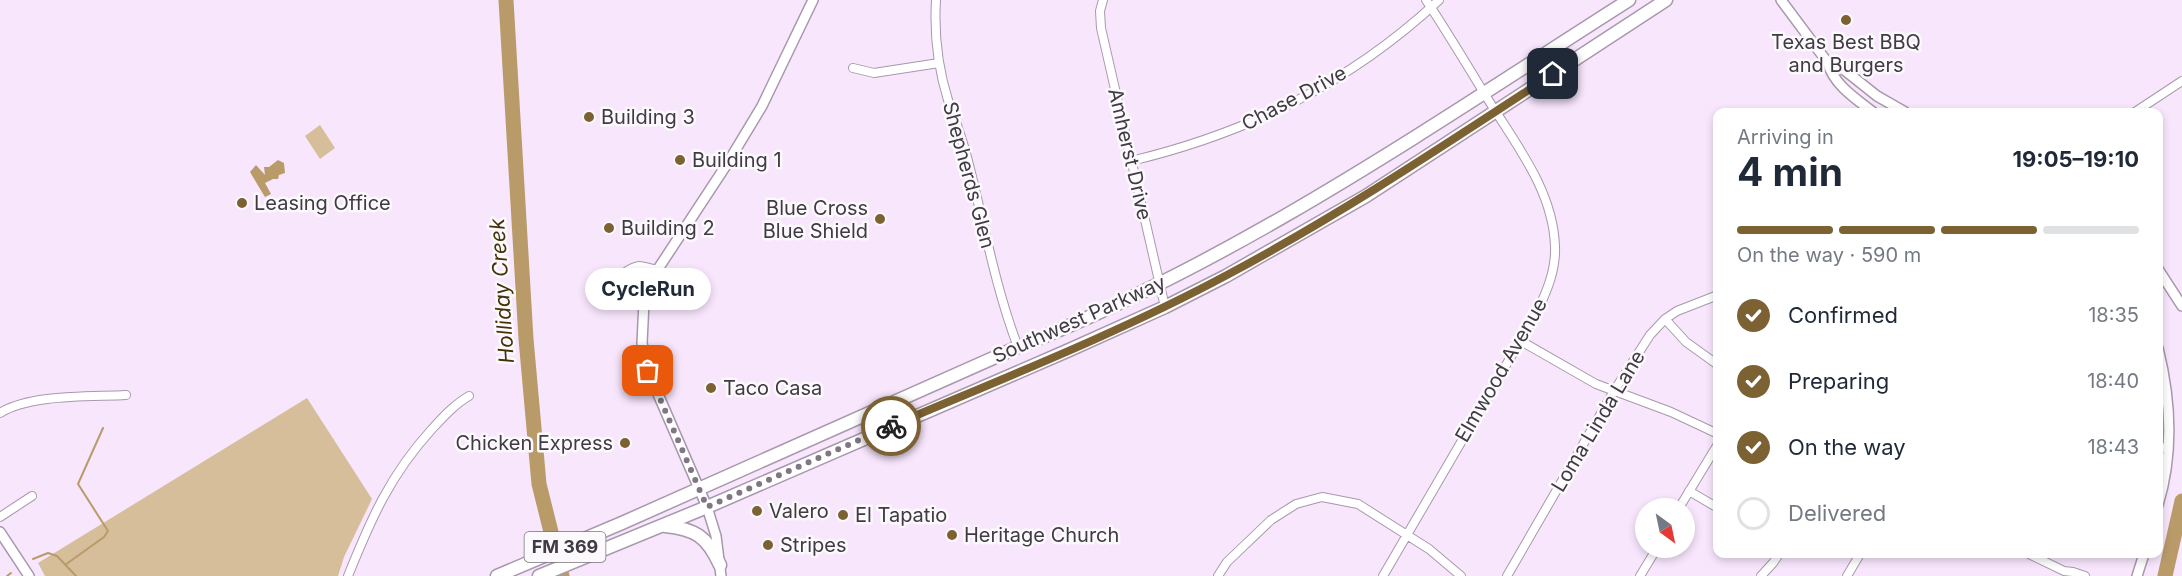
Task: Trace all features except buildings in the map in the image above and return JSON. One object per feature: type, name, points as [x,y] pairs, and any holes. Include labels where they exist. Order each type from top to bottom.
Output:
[{"type":"main road","name":"Southwest Parkway","points":[[502,574],[1059,331],[1160,284],[1251,236],[1353,176],[1629,0]]},
{"type":"main road","name":"Southwest Parkway","points":[[539,576],[707,507],[1165,307],[1263,255],[1366,196],[1666,0]]},
{"type":"main road","points":[[1251,236],[1263,255]]},
{"type":"main road","points":[[843,424],[854,442]]},
{"type":"main road","points":[[660,525],[686,528],[701,536],[713,549],[721,570]]},
{"type":"street","points":[[721,570],[716,536],[707,507],[648,371],[642,343],[644,302],[658,269],[757,114],[813,0]]},
{"type":"street","name":"Shepherds Glen","points":[[936,0],[939,63],[947,97],[967,157],[995,277],[1018,347]]},
{"type":"street","name":"Amherst Drive","points":[[1103,0],[1100,11],[1101,28],[1165,307]]},
{"type":"street","name":"Chase Drive","points":[[1131,160],[1176,150],[1248,124],[1292,104],[1333,81],[1388,42],[1428,4],[1439,0]]},
{"type":"street","points":[[1781,0],[1828,63],[1831,73],[1855,99],[1867,108]]},
{"type":"street","name":"Elmwood Avenue","points":[[1383,576],[1537,312],[1548,288],[1555,255],[1554,230],[1549,207],[1533,171],[1428,4]]},
{"type":"street","points":[[853,68],[874,73],[939,63]]},
{"type":"street","points":[[1828,63],[1838,65],[1877,96],[1898,108]]},
{"type":"street","points":[[2141,108],[2182,81]]},
{"type":"street","points":[[595,299],[631,268],[640,266],[651,270],[658,269]]},
{"type":"street","points":[[2163,274],[2179,290],[2182,306]]},
{"type":"street","name":"Loma Linda Lane","points":[[1507,576],[1614,391],[1650,335],[1665,319],[1677,311],[1713,297]]},
{"type":"street","points":[[1665,319],[1686,342],[1713,361]]},
{"type":"street","points":[[1520,340],[1575,373],[1713,432]]},
{"type":"street","points":[[2163,376],[2169,409],[2163,447]]},
{"type":"street","points":[[0,413],[10,407],[34,401],[126,395]]},
{"type":"street","points":[[348,576],[370,522],[387,487],[401,466],[437,423],[455,405],[470,396]]},
{"type":"street","points":[[1685,498],[1713,452]]},
{"type":"street","points":[[1689,491],[1713,505]]},
{"type":"street","points":[[0,517],[32,496]]},
{"type":"street","points":[[1218,576],[1227,562],[1271,520],[1296,504],[1322,497],[1358,504],[1437,555],[1461,576]]},
{"type":"street","points":[[0,532],[29,576]]},
{"type":"street","points":[[1640,576],[1651,558]]},
{"type":"street","points":[[1761,576],[1776,558]]},
{"type":"street","points":[[1847,576],[1858,558]]},
{"type":"street","points":[[2037,558],[2064,571],[2085,576]]},
{"type":"street","points":[[2137,576],[2143,558]]},
{"type":"shaded area","points":[[320,125],[335,148],[320,159],[305,136]]},
{"type":"shaded area","points":[[278,160],[284,163],[285,173],[279,175],[278,179],[265,183],[271,194],[265,197],[250,172],[256,165],[265,175],[264,167],[269,167]]},
{"type":"shaded area","points":[[307,398],[372,499],[344,557],[338,576],[45,576],[38,563]]},
{"type":"waterway","name":"Holliday Creek","points":[[506,0],[526,339],[539,484],[562,576]]},
{"type":"waterway","points":[[65,565],[104,537],[108,531],[78,484],[103,428]]},
{"type":"waterway","points":[[2165,576],[2182,501]]},
{"type":"waterway","points":[[33,559],[48,553],[57,556],[76,576]]},
{"type":"waterway","points":[[7,576],[11,573]]},
{"type":"way so far","points":[[648,371],[707,507],[891,426]]},
{"type":"place","name":"Texas Best BBQ and Burgers","points":[[1846,20]]},
{"type":"place","name":"Building 3","points":[[589,117]]},
{"type":"place","name":"Building 1","points":[[680,160]]},
{"type":"place","name":"Leasing Office","points":[[242,203]]},
{"type":"place","name":"Blue Cross Blue Shield","points":[[880,219]]},
{"type":"place","name":"Building 2","points":[[609,228]]},
{"type":"place","name":"CycleRun","points":[[648,371]]},
{"type":"place","name":"Taco Casa","points":[[711,388]]},
{"type":"place","name":"Chicken Express","points":[[625,443]]},
{"type":"place","name":"Valero","points":[[757,511]]},
{"type":"place","name":"El Tapatio","points":[[843,515]]},
{"type":"place","name":"Heritage Church","points":[[952,535]]},
{"type":"place","name":"Stripes","points":[[768,545]]},
{"type":"route","points":[[891,426],[1117,329],[1226,276],[1366,196],[1553,74]]}]
